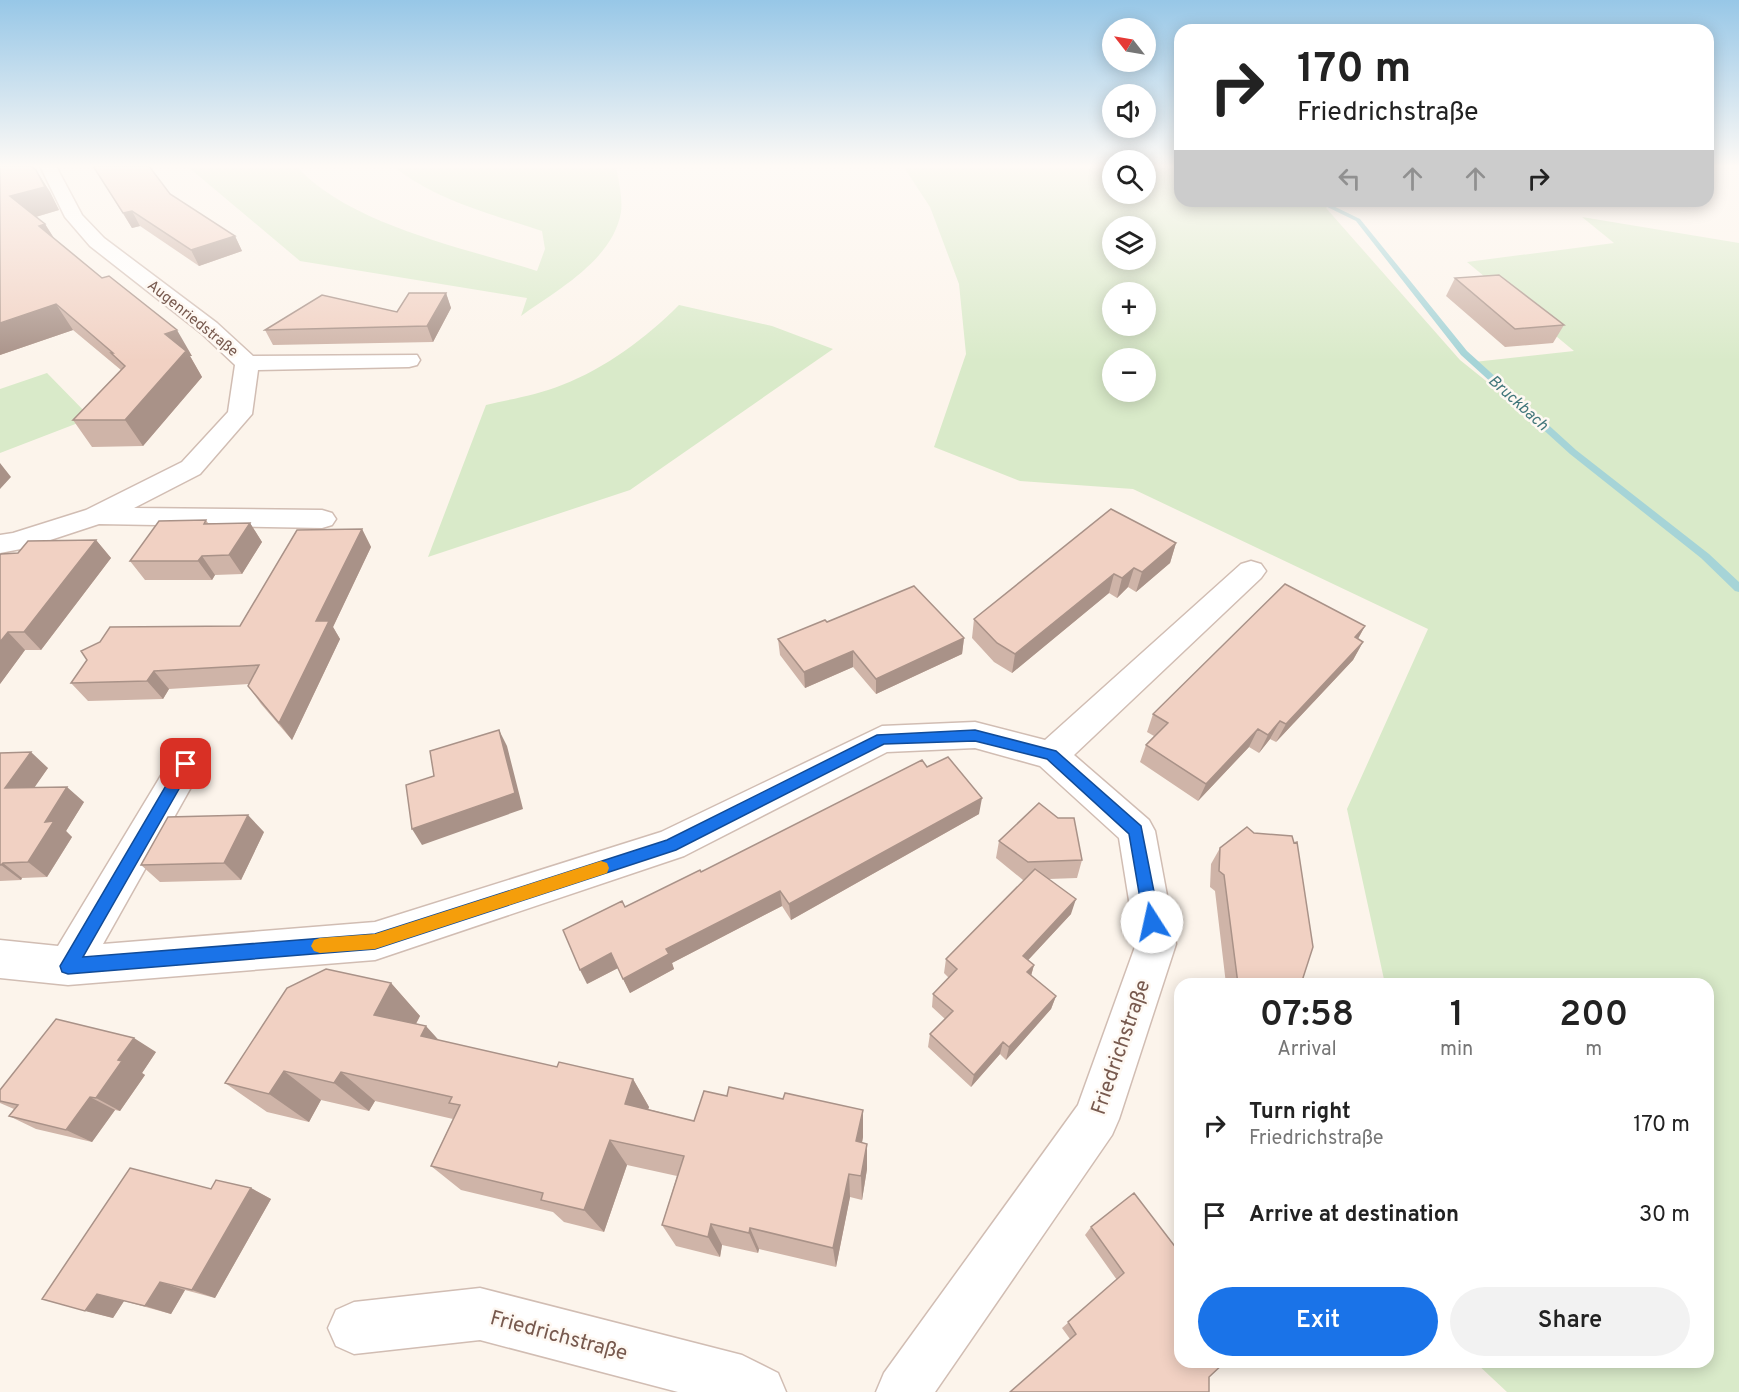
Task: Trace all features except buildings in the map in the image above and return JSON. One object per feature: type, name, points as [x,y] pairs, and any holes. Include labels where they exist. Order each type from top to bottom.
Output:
[{"type":"street","name":"Augenriedstraße","points":[[87,231],[97,242],[209,328],[247,363],[409,360]]},
{"type":"street","name":"Augenriedstraße","points":[[0,544],[16,542],[96,516],[191,468],[240,414],[247,363]]},
{"type":"street","name":"Augenriedstraße","points":[[96,516],[322,519]]},
{"type":"street","points":[[1051,755],[1251,571]]},
{"type":"street","name":"Friedrichstraße","points":[[0,959],[68,966],[375,941],[671,845],[882,739],[975,735],[1051,755],[1136,831],[1156,944],[1096,1119],[903,1392]]},
{"type":"street","points":[[68,966],[186,764]]},
{"type":"street","name":"Friedrichstraße","points":[[354,1328],[480,1314],[742,1382],[759,1392]]},
{"type":"green space","points":[[264,231],[405,231],[537,271],[545,249],[542,231],[615,231],[607,245],[582,272],[521,316],[527,298],[300,261]]},
{"type":"green space","points":[[939,231],[1102,231],[1102,270],[1156,270],[1156,231],[1346,231],[1460,360],[1551,433],[1474,362],[1574,351],[1467,262],[1614,243],[1599,231],[1666,231],[1739,243],[1739,1392],[1507,1392],[1481,1368],[1714,1368],[1714,978],[1384,978],[1347,809],[1428,629],[1133,489],[1020,481],[934,447],[966,354],[959,284]]},
{"type":"green space","points":[[679,305],[772,326],[833,349],[630,490],[428,557],[486,405],[553,388],[594,370],[625,351]]},
{"type":"green space","points":[[47,373],[91,418],[0,453],[0,389]]},
{"type":"waterway","name":"Bruckbach","points":[[1367,231],[1464,353],[1573,452],[1705,556],[1739,588]]},
{"type":"slow traffic","points":[[320,946],[375,941],[601,868]]},
{"type":"route","points":[[186,764],[68,966],[375,941],[671,845],[882,739],[975,735],[1051,755],[1136,831],[1152,922]]}]
